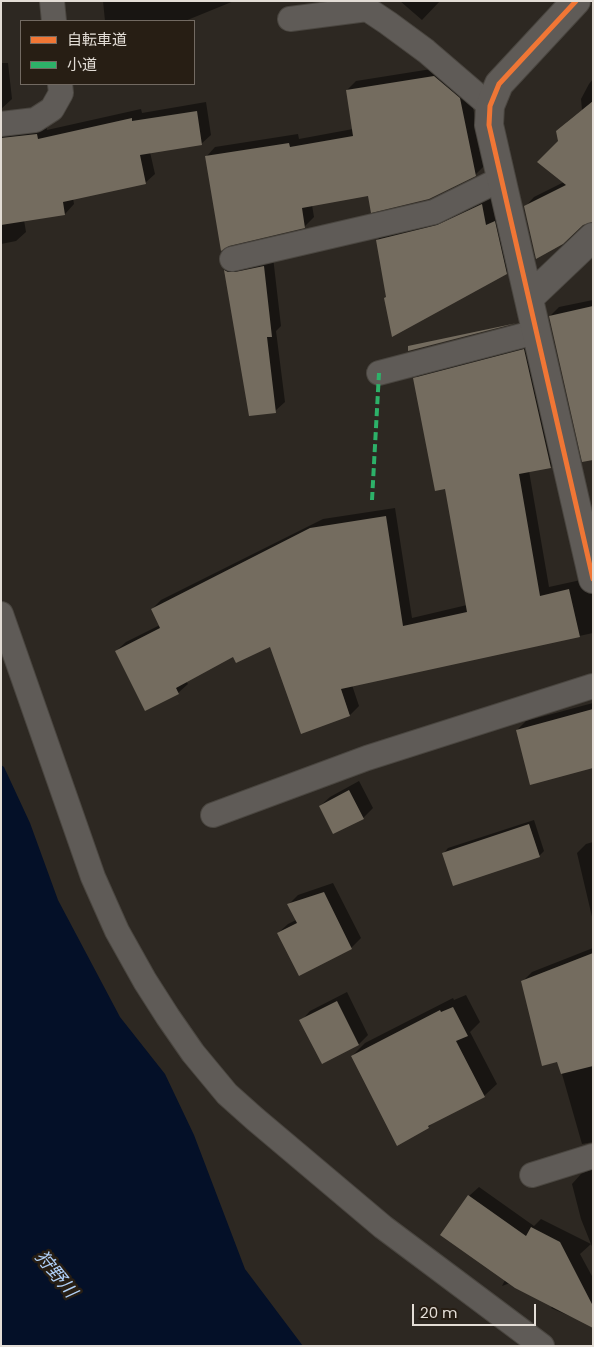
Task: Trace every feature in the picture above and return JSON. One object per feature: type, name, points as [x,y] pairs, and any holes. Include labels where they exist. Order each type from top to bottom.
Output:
[{"type":"street","points":[[576,1],[499,84],[490,106],[489,125],[593,579]]},
{"type":"street","points":[[529,298],[593,236]]},
{"type":"lane","points":[[52,1],[54,20]]},
{"type":"lane","points":[[290,19],[368,9],[426,51],[490,106]]},
{"type":"lane","points":[[1,124],[35,120],[52,109],[61,93],[60,85]]},
{"type":"lane","points":[[232,259],[434,212],[501,179]]},
{"type":"lane","points":[[379,373],[536,332]]},
{"type":"lane","points":[[1,614],[96,886],[116,931],[145,981],[193,1053],[226,1094],[262,1126],[383,1227],[542,1346]]},
{"type":"lane","points":[[213,815],[367,758],[593,686]]},
{"type":"lane","points":[[532,1175],[593,1156]]},
{"type":"water","name":"狩野川","points":[[1,765],[4,767],[30,823],[58,900],[120,1017],[165,1074],[194,1135],[245,1269],[303,1346],[1,1346]]},
{"type":"building","points":[[434,76],[460,98],[476,176],[429,199],[371,213],[368,196],[302,208],[305,228],[229,246],[221,251],[205,156],[289,143],[290,147],[353,136],[346,90]]},
{"type":"building","points":[[593,101],[593,222],[583,225],[563,244],[536,259],[524,206],[566,185],[537,162],[558,141],[556,131]]},
{"type":"building","points":[[197,111],[202,145],[140,155],[146,184],[63,202],[65,215],[1,225],[1,138],[37,134],[38,139],[132,118],[132,121]]},
{"type":"building","points":[[482,204],[486,225],[495,221],[507,274],[392,337],[384,298],[386,297],[376,240],[437,225]]},
{"type":"building","points":[[264,266],[272,337],[267,337],[276,413],[249,416],[224,270],[235,272]]},
{"type":"building","points":[[593,306],[593,460],[582,462],[549,316]]},
{"type":"building","points":[[517,323],[408,351],[408,346]]},
{"type":"building","points":[[524,349],[551,468],[519,474],[540,596],[569,589],[580,637],[341,689],[350,716],[301,734],[270,647],[236,663],[233,657],[176,688],[179,694],[145,711],[115,651],[160,628],[151,609],[310,528],[386,516],[403,626],[467,612],[445,489],[435,491],[413,378]]},
{"type":"building","points":[[593,709],[593,768],[530,785],[516,730]]},
{"type":"building","points":[[349,790],[364,819],[333,834],[319,806]]},
{"type":"building","points":[[529,824],[540,857],[453,886],[442,853]]},
{"type":"building","points":[[324,892],[352,949],[299,976],[277,933],[297,923],[287,904]]},
{"type":"building","points":[[593,953],[593,1066],[561,1074],[557,1062],[542,1066],[521,981]]},
{"type":"building","points":[[337,1001],[359,1045],[322,1064],[299,1020]]},
{"type":"building","points":[[453,1007],[468,1036],[456,1041],[485,1097],[428,1126],[429,1128],[397,1146],[351,1056],[440,1010],[441,1012]]},
{"type":"building","points":[[468,1195],[526,1236],[531,1227],[560,1242],[593,1306],[593,1328],[515,1288],[440,1235]]},
{"type":"marked path","points":[[372,500],[379,373]]},
{"type":"cycle path","points":[[576,1],[499,84],[490,106],[489,125],[593,579]]}]
